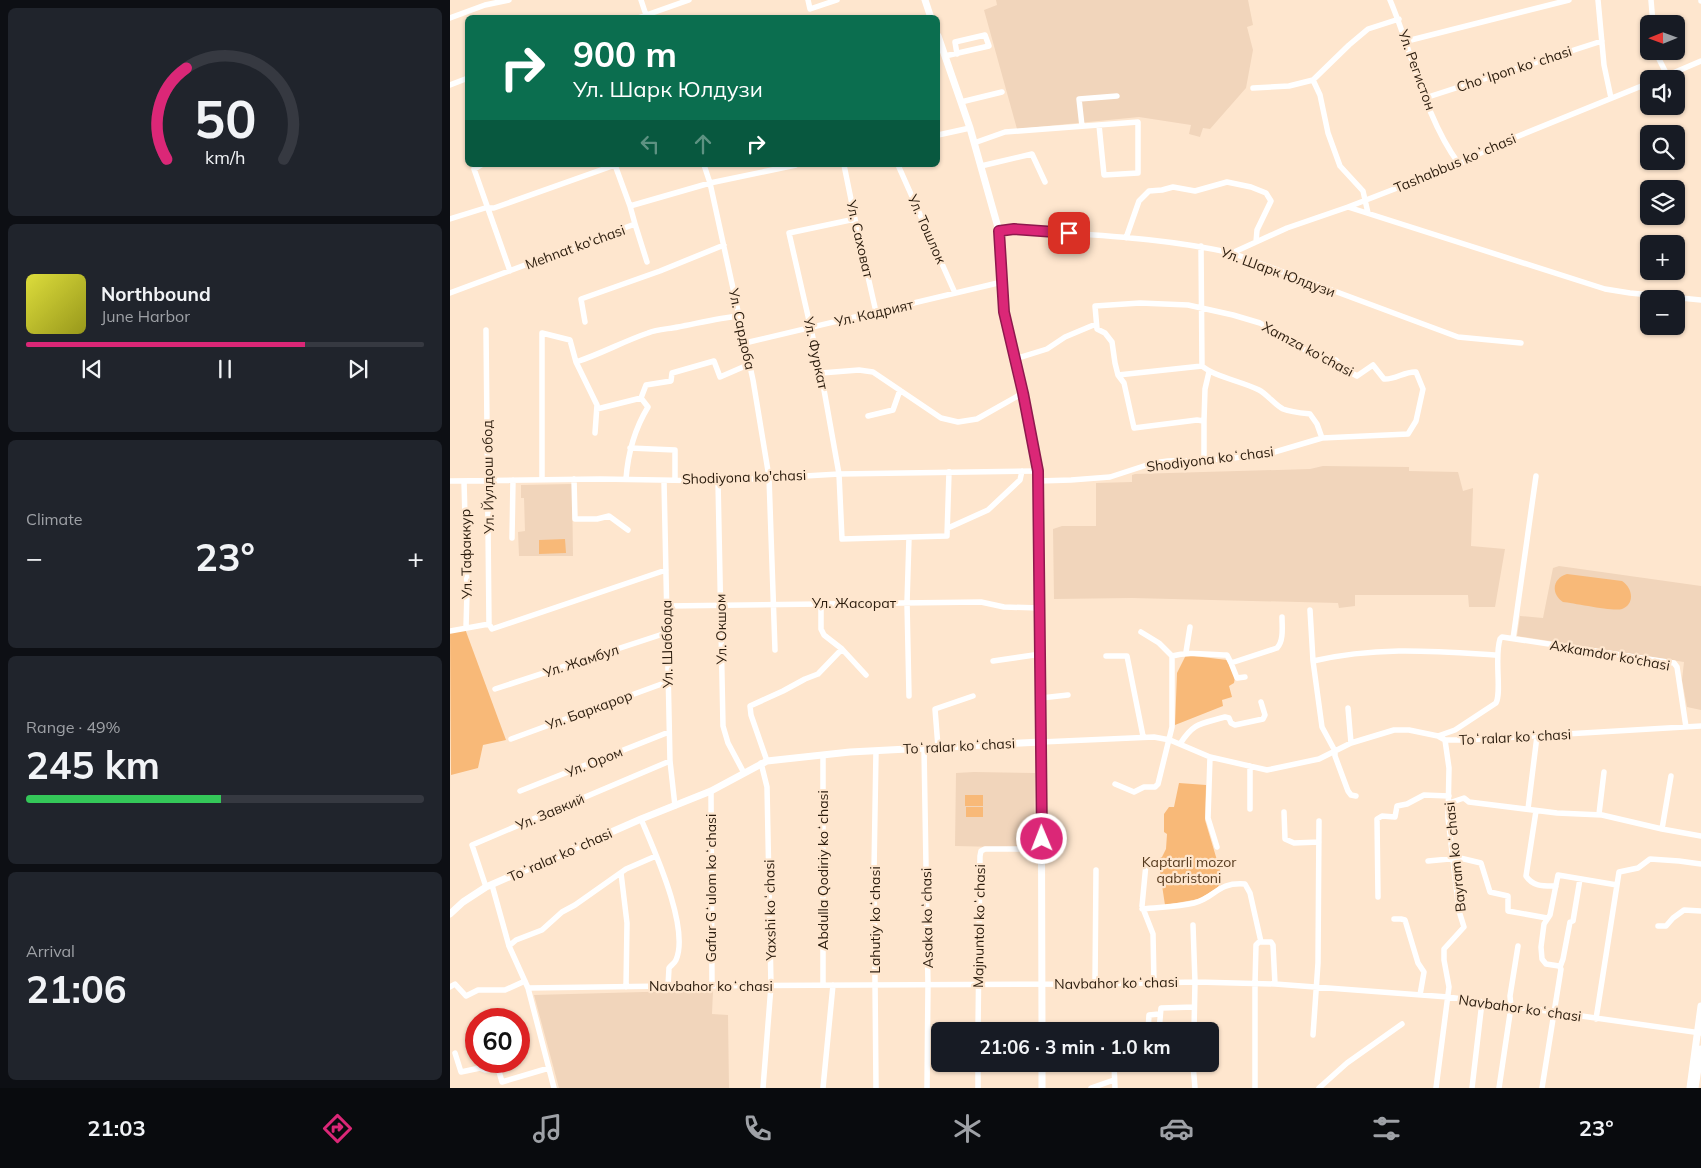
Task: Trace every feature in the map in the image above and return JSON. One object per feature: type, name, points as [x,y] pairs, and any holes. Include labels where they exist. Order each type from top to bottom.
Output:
[{"type":"main road","points":[[925,0],[930,15]]},
{"type":"main road","points":[[940,43],[970,128],[999,231],[1004,312],[1023,393],[1038,471],[1041,654],[1042,1022]]},
{"type":"main road","name":"Toʻralar koʻchasi","points":[[450,914],[463,902],[489,886],[710,790],[764,762],[824,755],[1041,742]]},
{"type":"main road","points":[[1690,1088],[1699,1033],[1701,1006]]},
{"type":"main road","points":[[1695,1088],[1701,1049]]},
{"type":"main road","points":[[1042,1072],[1042,1088]]},
{"type":"street","points":[[450,18],[482,3],[509,0]]},
{"type":"street","points":[[641,0],[651,15],[689,0]]},
{"type":"street","points":[[808,0],[810,9],[837,0]]},
{"type":"street","name":"Ул. Регистон","points":[[1390,0],[1407,41],[1425,98],[1450,151],[1459,164]]},
{"type":"street","points":[[1407,41],[1569,0]]},
{"type":"street","points":[[1598,0],[1604,65],[1611,98]]},
{"type":"street","points":[[1651,0],[1652,15]]},
{"type":"street","points":[[1253,88],[1289,86],[1314,80],[1368,29],[1399,20]]},
{"type":"street","points":[[944,56],[956,54],[989,46],[985,35],[955,42],[956,54]]},
{"type":"street","name":"Choʻlpon koʻchasi","points":[[1425,98],[1602,41]]},
{"type":"street","points":[[1679,70],[1701,61]]},
{"type":"street","points":[[450,84],[465,79]]},
{"type":"street","points":[[1314,80],[1320,95],[1328,133],[1340,166],[1364,191],[1368,213]]},
{"type":"street","name":"Tashabbus koʻchasi","points":[[1232,253],[1287,228],[1348,207],[1459,164],[1494,146],[1640,87]]},
{"type":"street","points":[[961,102],[1002,92]]},
{"type":"street","points":[[1082,126],[1078,99],[1117,96]]},
{"type":"street","points":[[974,143],[1005,132],[1138,122],[1138,173],[1104,175],[1099,125]]},
{"type":"street","points":[[940,135],[970,128]]},
{"type":"street","points":[[981,166],[1032,154],[1045,182]]},
{"type":"street","points":[[476,167],[474,168],[510,271]]},
{"type":"street","points":[[450,220],[538,193],[610,167]]},
{"type":"street","points":[[616,167],[630,206]]},
{"type":"street","name":"Ул. Сардоба","points":[[705,167],[710,183],[746,343],[769,477],[775,650]]},
{"type":"street","name":"Mehnat ko'chasi","points":[[450,294],[635,224],[630,206],[710,183],[786,167]]},
{"type":"street","name":"Ул. Саховат","points":[[844,167],[876,312]]},
{"type":"street","name":"Ул. Тошлок","points":[[899,167],[955,293]]},
{"type":"street","points":[[1126,238],[1139,201],[1150,191],[1174,186],[1195,191],[1227,182],[1251,187],[1266,193],[1271,201],[1257,230],[1256,242]]},
{"type":"street","points":[[1348,207],[1605,289],[1701,300]]},
{"type":"street","name":"Ул. Фуркат","points":[[855,219],[789,233],[821,373],[839,474],[842,539],[909,538]]},
{"type":"street","points":[[635,224],[647,262]]},
{"type":"street","name":"Ул. Шарк Юлдузи","points":[[999,231],[1014,229],[1201,246],[1232,253],[1458,337],[1521,343]]},
{"type":"street","points":[[586,322],[581,299],[660,272],[724,245]]},
{"type":"street","points":[[1201,246],[1202,366]]},
{"type":"street","name":"Ул. Кадрият","points":[[746,343],[1002,282]]},
{"type":"street","name":"Xamza ko'chasi","points":[[1096,324],[1095,306],[1140,302],[1188,305],[1260,323],[1305,350],[1336,360],[1343,368],[1357,376],[1373,365],[1384,379],[1389,380],[1410,372],[1416,372],[1423,389],[1416,421],[1408,434]]},
{"type":"street","points":[[576,362],[650,332],[739,316]]},
{"type":"street","points":[[1015,359],[1047,348],[1066,337],[1096,324],[1097,329],[1112,342],[1118,375],[1124,383],[1134,428],[1197,420],[1204,421]]},
{"type":"street","name":"Ул. Йулдош обод","points":[[486,330],[490,624]]},
{"type":"street","points":[[542,480],[542,333],[570,340],[576,362],[597,405],[595,433]]},
{"type":"street","points":[[642,398],[646,385],[671,380],[672,373],[697,365],[714,361],[720,377],[750,364]]},
{"type":"street","points":[[1118,375],[1202,366],[1209,372],[1240,381],[1259,390],[1269,396],[1281,408],[1310,414],[1317,424],[1322,438]]},
{"type":"street","points":[[821,373],[859,370],[873,372],[940,418],[958,422],[977,420],[1023,393]]},
{"type":"street","points":[[1204,459],[1204,396],[1209,372]]},
{"type":"street","points":[[868,416],[893,410],[900,390]]},
{"type":"street","points":[[597,409],[642,398]]},
{"type":"street","points":[[626,479],[627,456],[635,433],[648,407],[642,398]]},
{"type":"street","name":"Shodiyona koʻchasi","points":[[1038,481],[1110,476],[1153,463],[1224,459],[1268,454],[1322,438],[1408,434]]},
{"type":"street","points":[[630,448],[675,450],[675,479]]},
{"type":"street","points":[[948,528],[988,510],[1020,480],[1022,471]]},
{"type":"street","name":"Shodiyona ko'chasi","points":[[450,481],[626,479],[664,481],[675,479],[718,481],[839,474],[1038,471]]},
{"type":"street","points":[[909,696],[907,603],[909,538],[948,536],[949,472]]},
{"type":"street","points":[[1438,736],[1455,730],[1496,703],[1498,697],[1497,656],[1500,639],[1502,637],[1513,639],[1536,476]]},
{"type":"street","points":[[574,479],[575,519],[597,519],[609,516],[628,530]]},
{"type":"street","points":[[512,538],[513,480]]},
{"type":"street","name":"Ул. Тафаккур","points":[[464,481],[467,582],[466,627]]},
{"type":"street","name":"Ул. Шаббода","points":[[664,481],[667,682],[674,806]]},
{"type":"street","name":"Ул. Окшом","points":[[718,481],[723,726],[728,743],[744,773]]},
{"type":"street","points":[[450,631],[490,624],[492,629],[666,570]]},
{"type":"street","name":"Ул. Жасорат","points":[[666,606],[981,602],[1004,607],[1040,608]]},
{"type":"street","points":[[821,604],[821,629],[824,635],[842,649],[866,675]]},
{"type":"street","points":[[1310,610],[1313,660],[1322,727],[1335,751],[1334,756],[1348,791],[1351,795],[1356,796]]},
{"type":"street","points":[[1231,663],[1279,647],[1282,617]]},
{"type":"street","points":[[1186,652],[1190,627]]},
{"type":"street","points":[[1115,784],[1134,792],[1144,787],[1158,785],[1170,740],[1172,727],[1172,656],[1159,644],[1141,632]]},
{"type":"street","name":"Ул. Жамбул","points":[[496,689],[666,633]]},
{"type":"street","name":"Axkamdor ko‘chasi","points":[[1513,639],[1674,663],[1677,668],[1686,727]]},
{"type":"street","name":"Yaxshi koʻchasi","points":[[762,1088],[771,986],[767,787],[764,762],[750,706],[818,674],[842,649]]},
{"type":"street","points":[[1313,660],[1339,655],[1398,650],[1497,656]]},
{"type":"street","points":[[1172,656],[1186,652],[1205,655],[1226,655],[1237,678],[1245,677]]},
{"type":"street","points":[[993,661],[1041,654]]},
{"type":"street","points":[[1106,656],[1127,656],[1143,736]]},
{"type":"street","name":"Ул. Баркарор","points":[[511,739],[667,682]]},
{"type":"street","points":[[1041,698],[1068,695]]},
{"type":"street","points":[[938,747],[935,709],[973,696]]},
{"type":"street","points":[[1180,744],[1194,727],[1225,717],[1229,718],[1231,723],[1235,725],[1263,719],[1265,715],[1261,702]]},
{"type":"street","points":[[1348,708],[1352,743]]},
{"type":"street","name":"Toʻralar koʻchasi","points":[[1041,742],[1143,736],[1170,740],[1210,757],[1273,770],[1319,759],[1352,743],[1398,730],[1438,736],[1446,740],[1466,740],[1701,726]]},
{"type":"street","name":"Ул. Ором","points":[[520,791],[669,732]]},
{"type":"street","points":[[1528,809],[1537,736]]},
{"type":"street","name":"Bayram koʻchasi","points":[[1446,740],[1449,768],[1448,818],[1458,911],[1464,927],[1444,950],[1448,997]]},
{"type":"street","name":"Asaka koʻchasi","points":[[924,748],[928,985],[927,1088]]},
{"type":"street","name":"Lahutiy koʻchasi","points":[[876,752],[876,1088]]},
{"type":"street","name":"Abdulla Qodiriy koʻchasi","points":[[823,985],[824,755]]},
{"type":"street","points":[[1210,757],[1208,818],[1217,847]]},
{"type":"street","name":"Ул. Завкий","points":[[489,886],[472,845],[670,761]]},
{"type":"street","points":[[1250,766],[1250,809]]},
{"type":"street","points":[[1599,814],[1604,772]]},
{"type":"street","points":[[1662,829],[1671,776]]},
{"type":"street","name":"Gafur Gʻulom koʻchasi","points":[[710,790],[712,986]]},
{"type":"street","points":[[1378,897],[1378,819],[1382,816],[1395,817],[1397,806],[1407,804],[1419,796],[1449,799],[1464,798],[1469,802],[1536,811],[1599,814],[1701,836]]},
{"type":"street","points":[[1536,811],[1526,876],[1529,882],[1536,885],[1556,886]]},
{"type":"street","points":[[1284,812],[1285,839],[1294,843],[1319,842]]},
{"type":"street","points":[[641,819],[656,856],[678,928],[678,951],[674,963],[669,968],[668,986]]},
{"type":"street","points":[[1313,1035],[1320,911],[1319,821]]},
{"type":"street","name":"Majnuntol koʻchasi","points":[[978,1022],[981,851],[985,849],[1042,849]]},
{"type":"street","points":[[509,946],[516,940],[542,930],[562,912],[621,873],[638,863],[656,856]]},
{"type":"street","points":[[1428,861],[1460,858],[1481,863],[1490,892],[1508,896],[1508,911],[1547,918]]},
{"type":"street","points":[[1596,1019],[1619,872],[1638,868],[1650,860],[1701,864]]},
{"type":"street","points":[[1146,864],[1142,909],[1153,934],[1154,983]]},
{"type":"street","points":[[1095,984],[1096,870]]},
{"type":"street","points":[[621,873],[627,923],[626,987]]},
{"type":"street","points":[[1560,967],[1546,964],[1542,959],[1541,947],[1544,924],[1550,915],[1558,876],[1617,885]]},
{"type":"street","points":[[1542,1088],[1560,967],[1564,959],[1570,922],[1573,921],[1580,879]]},
{"type":"street","points":[[1142,909],[1194,903],[1225,885],[1238,884],[1247,886],[1261,942]]},
{"type":"street","points":[[489,886],[509,946],[528,988],[554,1088]]},
{"type":"street","points":[[1658,926],[1666,926],[1684,910],[1701,912]]},
{"type":"street","points":[[1394,920],[1405,920],[1418,963],[1424,972],[1420,995]]},
{"type":"street","points":[[1193,925],[1194,1022]]},
{"type":"street","points":[[1256,1088],[1255,984],[1256,946],[1258,942],[1270,942],[1273,945],[1275,984]]},
{"type":"street","points":[[1499,1088],[1518,946]]},
{"type":"street","points":[[450,987],[455,984],[466,996],[478,990],[505,990],[525,981]]},
{"type":"street","name":"Navbahor koʻchasi","points":[[528,988],[1195,982],[1275,984],[1448,997],[1699,1033]]},
{"type":"street","points":[[823,1088],[833,985]]},
{"type":"street","points":[[1436,1088],[1448,997]]},
{"type":"street","points":[[1472,1088],[1482,1002]]},
{"type":"street","points":[[1160,1022],[1161,1008],[1194,1007]]},
{"type":"street","points":[[1148,1022],[1148,1015],[1160,1014]]},
{"type":"street","points":[[1321,1087],[1347,1063],[1402,1024]]},
{"type":"street","points":[[454,1053],[461,1072],[465,1071]]},
{"type":"street","points":[[499,1073],[502,1082],[549,1068]]},
{"type":"street","points":[[978,1072],[978,1088]]},
{"type":"street","points":[[1114,1072],[1115,1088]]},
{"type":"street","points":[[1194,1072],[1195,1088]]},
{"type":"street","points":[[1091,1088],[1114,1080]]},
{"type":"shaded area","points":[[996,0],[1248,0],[1253,25],[1247,27],[1253,50],[1246,88],[1210,129],[1203,128],[1200,137],[1189,134],[1191,125],[1139,117],[1017,129],[984,10],[997,5]]},
{"type":"shaded area","points":[[1323,466],[1409,467],[1409,471],[1458,472],[1463,491],[1473,488],[1471,546],[1505,549],[1495,607],[1469,607],[1468,595],[1355,595],[1355,606],[1339,608],[1338,603],[1132,598],[1054,599],[1053,529],[1062,526],[1096,526],[1096,483],[1132,482],[1132,475],[1135,474],[1310,469]]},
{"type":"shaded area","points":[[572,484],[573,556],[519,556],[518,532],[525,531],[524,498],[521,498],[521,485]]},
{"type":"shaded area","points":[[1559,566],[1701,586],[1701,710],[1687,707],[1682,680],[1684,662],[1517,636],[1520,616],[1543,618],[1553,568]]},
{"type":"shaded area","points":[[956,773],[1035,773],[1034,848],[955,846]]},
{"type":"shaded area","points":[[713,991],[712,1014],[728,1015],[729,1088],[559,1088],[534,995]]},
{"type":"green space","points":[[565,539],[566,553],[539,554],[539,540]]},
{"type":"green space","points":[[1567,574],[1622,581],[1630,592],[1631,600],[1626,607],[1618,610],[1563,602],[1556,594],[1555,586],[1562,576]]},
{"type":"green space","points":[[464,626],[506,740],[483,745],[478,768],[451,775],[450,631]]},
{"type":"green space","points":[[1186,655],[1227,660],[1235,677],[1234,683],[1229,686],[1232,697],[1222,700],[1223,706],[1175,725],[1177,673]]},
{"type":"green space","name":"Kaptarli mozor qabristoni","points":[[1179,783],[1206,785],[1205,820],[1222,877],[1217,888],[1199,899],[1165,905],[1158,859],[1162,857],[1166,849],[1167,834],[1164,832],[1164,814],[1169,807],[1174,807]]},
{"type":"green space","points":[[965,795],[983,795],[983,806],[965,806]]},
{"type":"green space","points":[[966,807],[983,807],[983,817],[966,817]]},
{"type":"route","points":[[1042,839],[1038,471],[1023,393],[1004,312],[999,231],[1014,229],[1069,233]]}]
